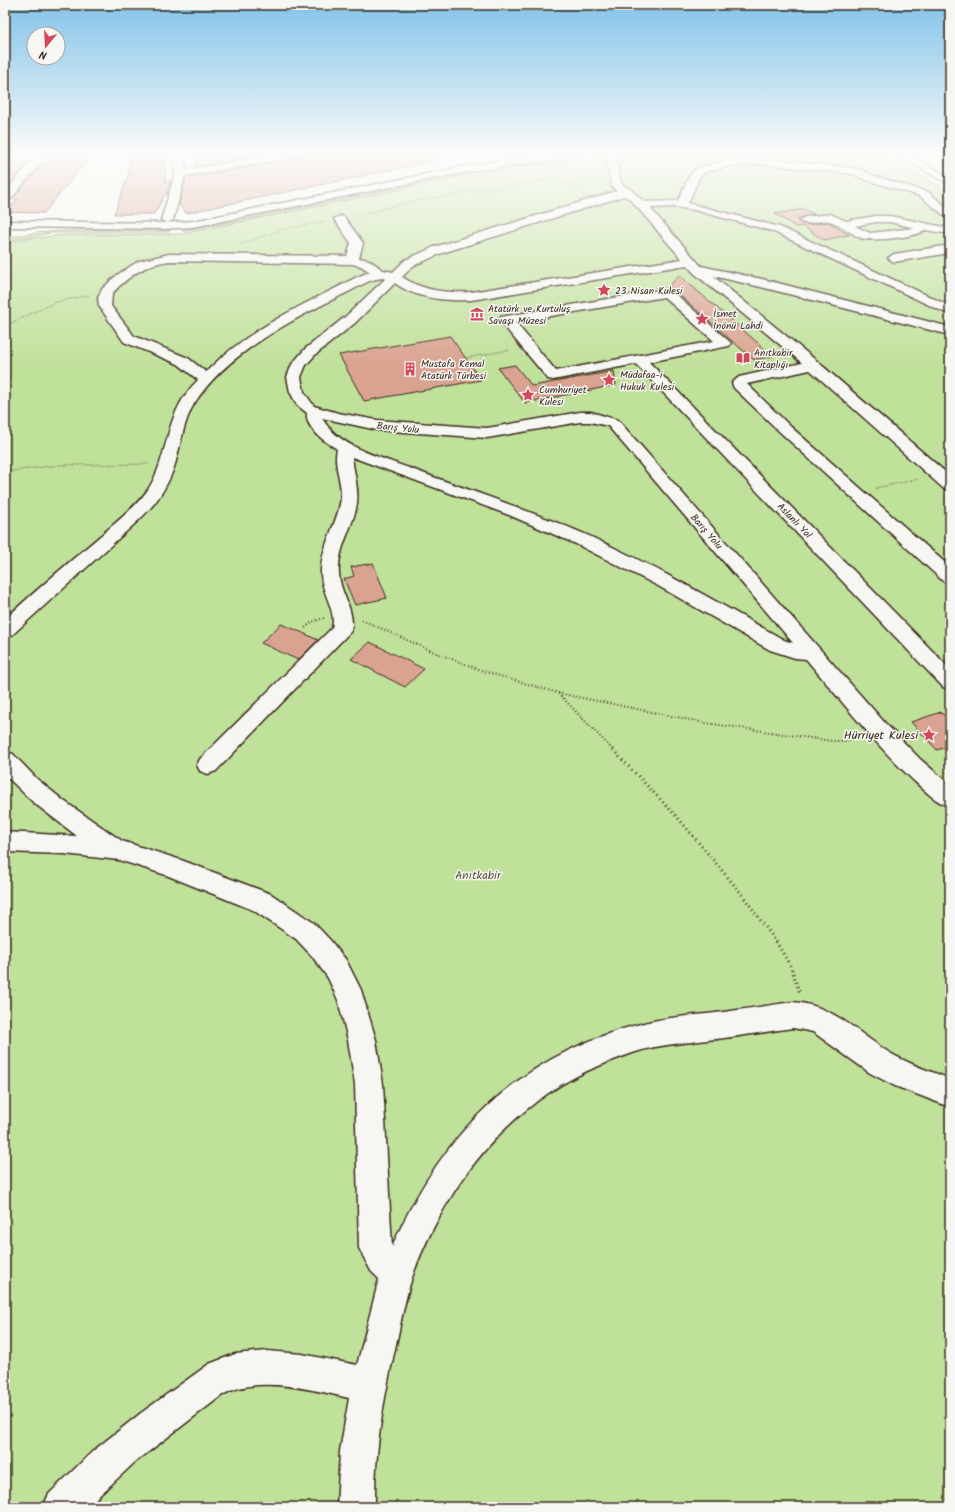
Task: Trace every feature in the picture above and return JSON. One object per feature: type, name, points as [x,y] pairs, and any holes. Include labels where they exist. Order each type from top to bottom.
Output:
[{"type":"street","points":[[50,225],[165,226],[185,225]]},
{"type":"street","points":[[5,235],[86,225]]},
{"type":"street","points":[[344,225],[357,243],[352,260]]},
{"type":"street","points":[[5,630],[144,505],[159,486],[167,464],[173,439],[185,406],[206,379],[247,346],[279,324],[321,300],[388,275],[428,253],[522,225]]},
{"type":"street","points":[[658,225],[694,265],[813,365],[950,485]]},
{"type":"street","points":[[762,225],[776,229],[950,311]]},
{"type":"street","points":[[844,225],[863,236],[869,237],[918,231],[924,226]]},
{"type":"street","points":[[915,225],[947,228]]},
{"type":"street","points":[[947,228],[942,234],[950,242]]},
{"type":"street","points":[[894,258],[950,249]]},
{"type":"street","points":[[206,379],[183,361],[130,339],[105,306],[103,301],[105,295],[123,276],[144,263],[174,257],[352,260],[365,263],[407,286],[421,291],[442,296],[470,296],[694,265],[950,331]]},
{"type":"street","points":[[388,275],[350,320],[310,352],[297,368],[294,377],[298,392],[305,405],[315,411],[314,418],[319,427],[345,447],[397,469],[566,532],[656,577],[777,645],[795,651],[812,652]]},
{"type":"street","points":[[667,293],[724,343],[639,359],[553,376],[523,348],[506,320],[565,306],[667,293]]},
{"type":"street","name":"Aslanlı Yol","points":[[639,359],[950,682]]},
{"type":"street","points":[[813,365],[744,380],[739,383],[739,385],[786,430],[950,577]]},
{"type":"street","name":"Barış Yolu","points":[[315,411],[377,425],[481,433],[500,432],[580,417],[592,417],[613,423],[880,730],[920,774],[950,798]]},
{"type":"street","points":[[208,765],[337,637],[342,628],[342,616],[331,583],[331,570],[337,541],[350,497],[343,452],[345,447]]},
{"type":"street","points":[[5,760],[34,790],[55,808],[84,829],[119,850]]},
{"type":"street","points":[[5,842],[64,844],[119,850],[172,867],[262,902],[305,931],[321,948],[337,969],[351,999],[362,1040],[369,1084],[375,1248],[382,1260],[397,1274]]},
{"type":"street","points":[[356,1507],[358,1450],[369,1385],[397,1274],[426,1208],[445,1176],[486,1126],[508,1105],[551,1073],[618,1044],[646,1035],[773,1018],[806,1016],[821,1021],[880,1063],[905,1076],[950,1093]]},
{"type":"street","points":[[62,1507],[80,1486],[140,1434],[216,1379],[234,1371],[250,1368],[271,1368],[308,1372],[369,1385]]},
{"type":"path","points":[[207,257],[281,230],[310,225]]},
{"type":"path","points":[[5,326],[38,309],[65,298],[81,295],[105,295]]},
{"type":"path","points":[[466,358],[523,348]]},
{"type":"path","points":[[5,472],[36,467],[80,464],[167,464]]},
{"type":"path","points":[[856,492],[938,474]]},
{"type":"path","points":[[342,616],[356,617],[473,669],[530,687],[558,693],[706,723],[832,741],[850,739],[880,730]]},
{"type":"path","points":[[558,693],[678,818],[740,892],[775,940],[791,967],[798,983],[806,1016]]},
{"type":"green space","points":[[212,225],[222,225],[183,231],[183,229]]},
{"type":"green space","name":"Anıtkabir","points":[[228,225],[950,225],[950,1507],[5,1507],[5,243],[31,238],[67,235],[182,234]]},
{"type":"green space","points":[[77,230],[170,230],[169,232],[50,233],[5,241],[5,238],[35,233]]},
{"type":"building","points":[[792,225],[832,225],[849,235],[824,240],[802,226],[796,227]]},
{"type":"building","points":[[679,275],[773,356],[754,360],[669,286]]},
{"type":"building","name":"Mustafa Kemal Atatürk Türbesi","points":[[450,336],[481,380],[364,401],[339,355]]},
{"type":"building","points":[[515,365],[532,386],[614,371],[616,385],[525,403],[498,368]]},
{"type":"building","points":[[373,563],[387,598],[355,605],[344,579],[354,576],[351,567]]},
{"type":"building","points":[[281,624],[318,640],[298,660],[261,643]]},
{"type":"building","points":[[370,642],[424,669],[405,687],[351,659]]},
{"type":"building","points":[[941,712],[950,722],[950,746],[937,750],[911,722]]},
{"type":"place","name":"23 Nisan Kulesi","points":[[604,290]]},
{"type":"place","name":"Atatürk ve Kurtuluş Savaşı Müzesi","points":[[477,314]]},
{"type":"place","name":"İsmet İnönü Lahdi","points":[[702,319]]},
{"type":"place","name":"Anıtkabir Kitaplığı","points":[[743,358]]},
{"type":"place","name":"Mustafa Kemal Atatürk Türbesi","points":[[410,369]]},
{"type":"place","name":"Müdafaa-i Hukuk Kulesi","points":[[609,380]]},
{"type":"place","name":"Cumhuriyet Kulesi","points":[[528,395]]},
{"type":"place","name":"Hürriyet Kulesi","points":[[929,735]]}]
